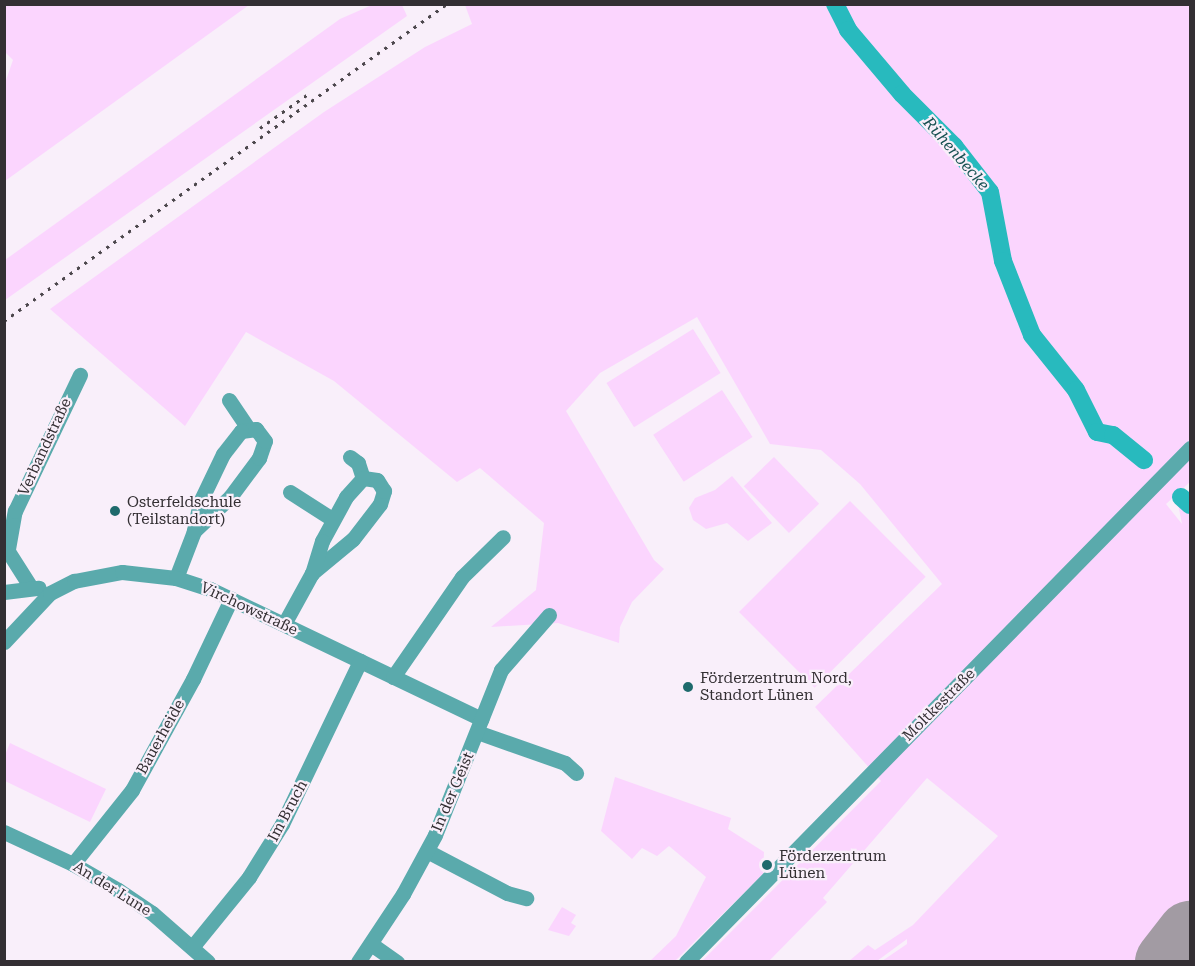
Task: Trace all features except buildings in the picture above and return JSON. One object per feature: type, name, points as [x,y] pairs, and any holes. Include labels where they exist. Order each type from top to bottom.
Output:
[{"type":"street","name":"Verbandstraße","points":[[30,586],[6,547],[15,511],[80,375]]},
{"type":"street","points":[[194,531],[230,497],[259,458],[264,447],[263,435],[247,427],[229,400]]},
{"type":"street","points":[[176,578],[194,531],[200,502],[223,454],[247,427]]},
{"type":"street","name":"Moltkestraße","points":[[686,962],[1188,451]]},
{"type":"street","points":[[350,457],[358,464],[363,478]]},
{"type":"street","points":[[284,624],[312,573],[332,519],[363,478]]},
{"type":"street","points":[[312,573],[353,539],[383,497],[381,483],[373,478],[363,478]]},
{"type":"street","points":[[290,492],[332,519]]},
{"type":"street","points":[[393,677],[462,577],[503,537]]},
{"type":"street","name":"Virchowstraße","points":[[50,593],[74,581],[122,572],[176,578],[231,599],[393,677],[479,726]]},
{"type":"street","points":[[4,592],[30,586],[50,593],[4,642]]},
{"type":"street","name":"Bauerheide","points":[[73,864],[132,790],[193,679],[231,599]]},
{"type":"street","name":"In der Geist","points":[[358,962],[427,851],[501,670],[549,615]]},
{"type":"street","name":"Im Bruch","points":[[193,946],[249,877],[282,824],[360,661]]},
{"type":"street","name":"In der Geist","points":[[479,726],[566,763],[576,773]]},
{"type":"street","name":"An der Lune","points":[[4,832],[73,864],[152,913],[193,946],[208,962]]},
{"type":"street","name":"In der Geist","points":[[427,851],[507,893],[526,898]]},
{"type":"street","points":[[371,944],[397,962]]},
{"type":"shaded area","points":[[4,5],[249,5],[5,181],[5,83],[13,60],[5,52]]},
{"type":"shaded area","points":[[372,5],[402,5],[407,16],[5,300],[5,260],[340,19]]},
{"type":"shaded area","points":[[465,5],[1190,5],[1190,482],[1166,504],[1182,524],[1177,499],[1190,490],[1190,961],[882,961],[907,944],[907,939],[877,961],[849,961],[868,945],[875,950],[913,925],[998,836],[927,778],[823,898],[827,902],[769,961],[702,961],[881,781],[815,707],[942,584],[860,484],[821,450],[770,444],[697,317],[600,373],[566,411],[654,560],[664,569],[632,602],[620,627],[619,643],[558,623],[491,627],[536,590],[544,523],[480,468],[457,482],[334,381],[246,332],[185,426],[50,309],[324,112],[425,47],[472,24]]},
{"type":"shaded area","points":[[693,329],[721,373],[634,427],[606,383]]},
{"type":"shaded area","points":[[722,390],[752,437],[684,482],[653,435]]},
{"type":"shaded area","points":[[774,457],[819,504],[789,533],[744,486]]},
{"type":"shaded area","points":[[732,476],[772,523],[748,541],[727,523],[706,529],[693,520],[689,508],[695,498],[715,490]]},
{"type":"shaded area","points":[[850,501],[926,577],[815,688],[739,612]]},
{"type":"shaded area","points":[[10,743],[106,789],[90,822],[5,781],[5,755]]},
{"type":"shaded area","points":[[615,777],[731,818],[728,829],[764,852],[763,874],[675,961],[650,961],[676,936],[706,877],[669,846],[657,856],[642,848],[632,859],[601,831]]},
{"type":"shaded area","points":[[562,907],[576,915],[571,923],[576,926],[569,936],[548,930]]},
{"type":"waterway","name":"Rühenbecke","points":[[835,4],[848,30],[902,94],[954,146],[990,192],[1003,261],[1032,335],[1076,390],[1097,432],[1113,435],[1144,460]]},
{"type":"waterway","name":"Rühenbecke","points":[[1181,497],[1190,505]]},
{"type":"runway","points":[[1168,962],[1190,934]]},
{"type":"railway","points":[[4,321],[447,4]]},
{"type":"railway","points":[[260,128],[311,92]]},
{"type":"place","name":"Osterfeldschule (Teilstandort)","points":[[115,511]]},
{"type":"place","name":"Förderzentrum Nord, Standort Lünen","points":[[688,687]]},
{"type":"place","name":"Förderzentrum Lünen","points":[[767,865]]}]
